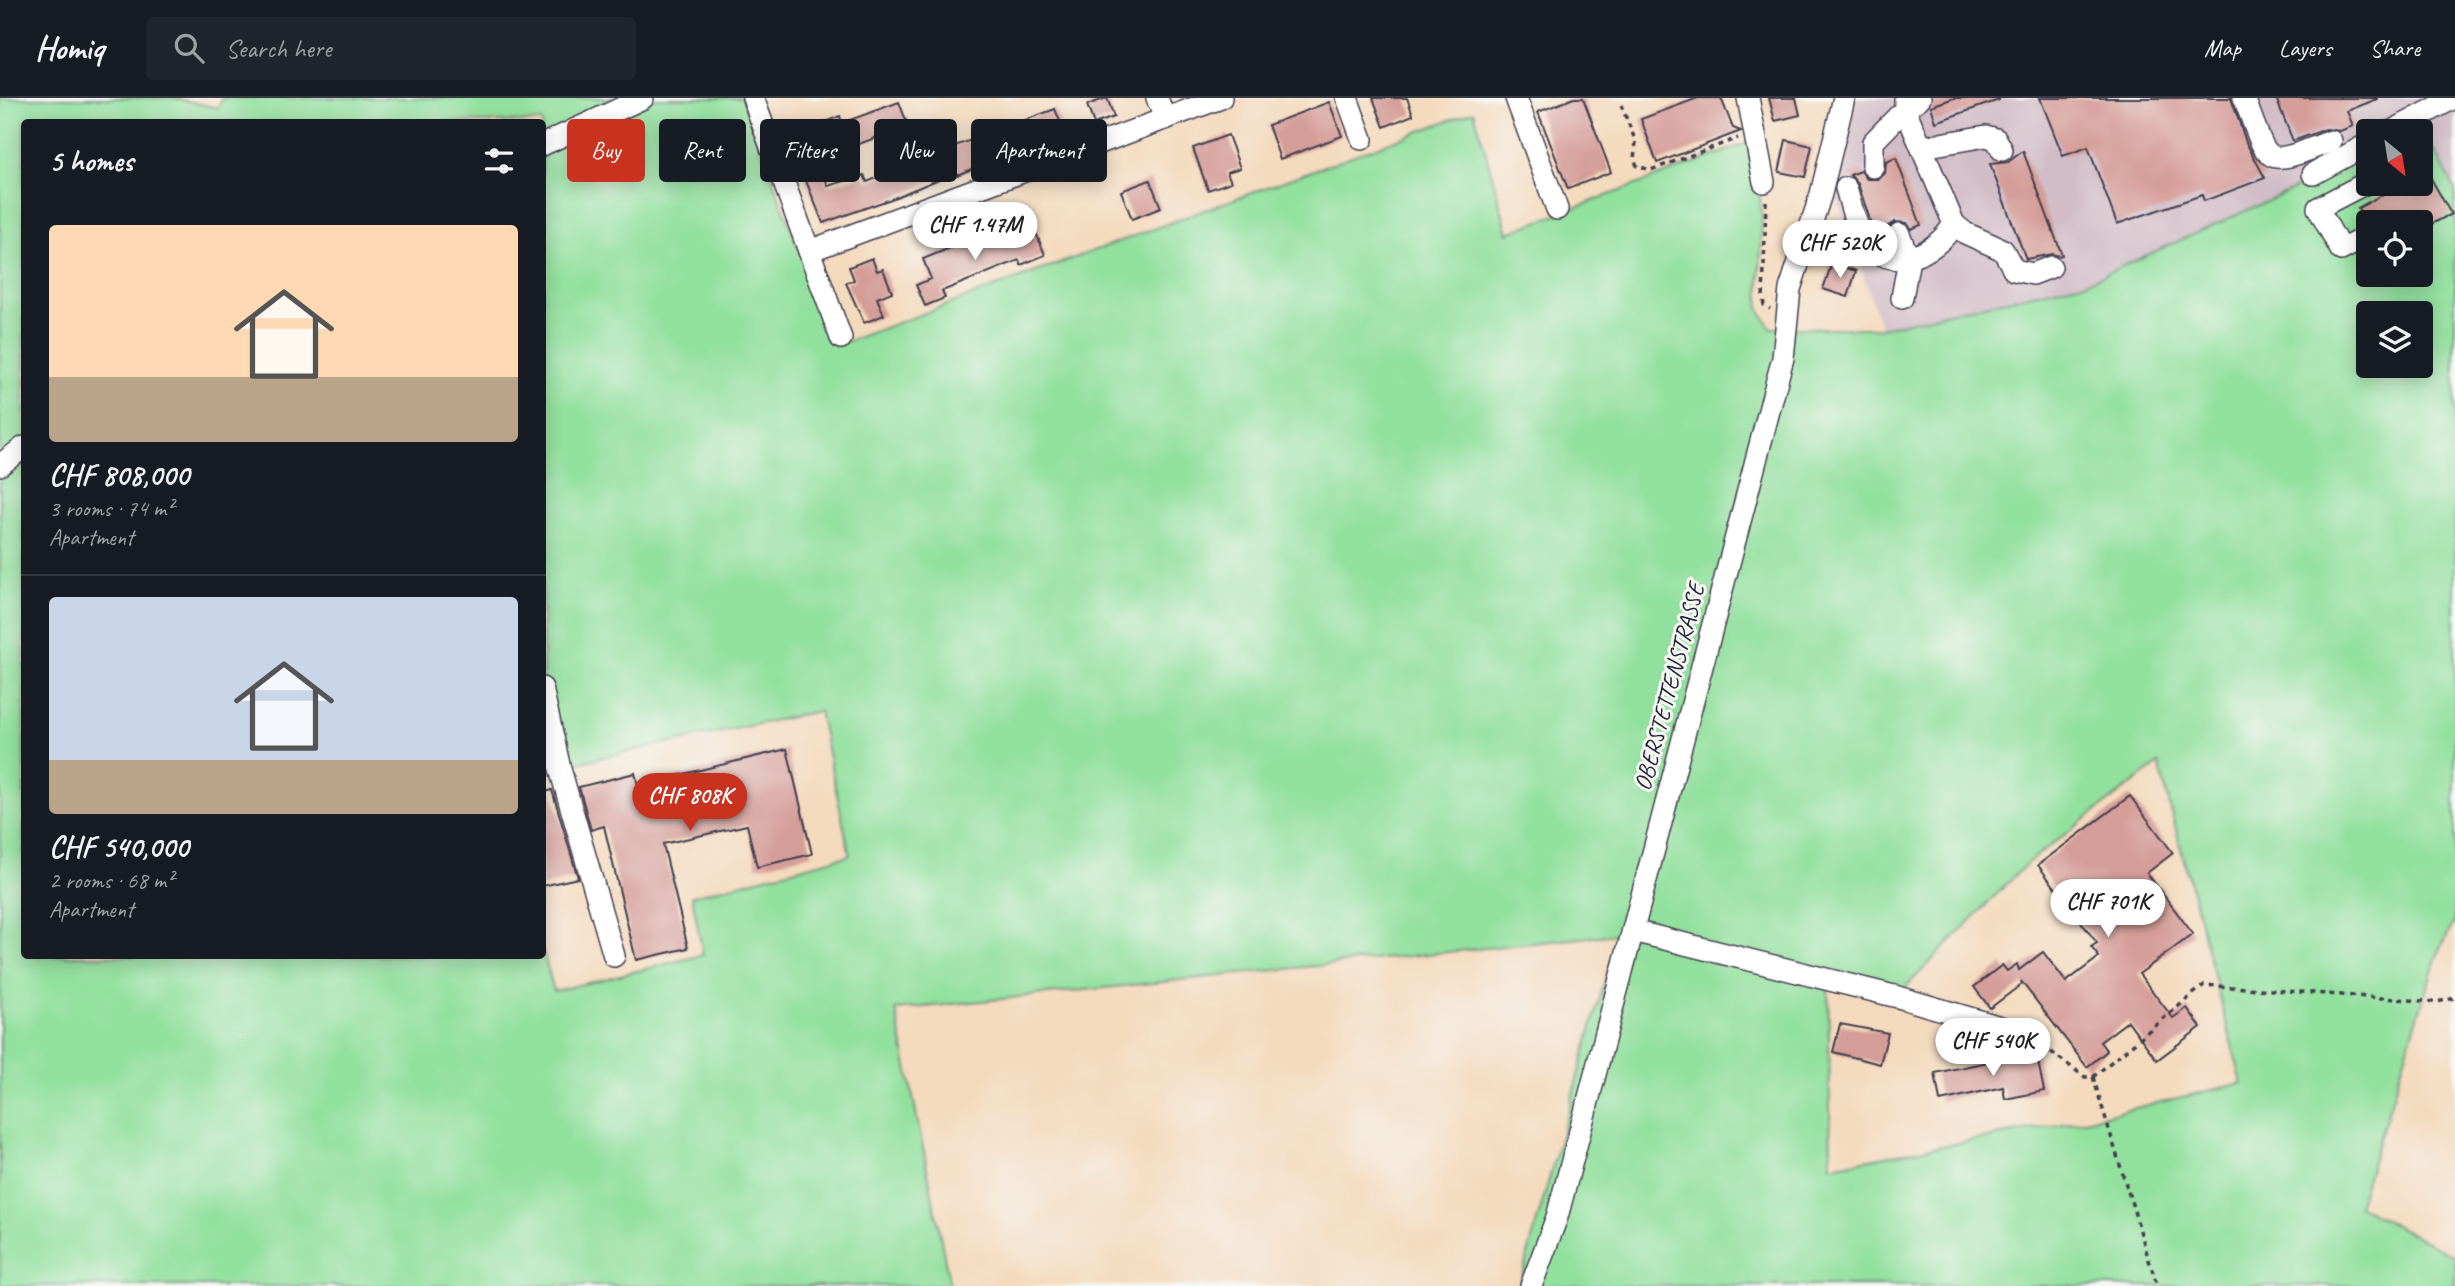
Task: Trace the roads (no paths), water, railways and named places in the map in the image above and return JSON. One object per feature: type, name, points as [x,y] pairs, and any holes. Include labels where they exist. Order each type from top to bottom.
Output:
[{"type":"street","points":[[546,143],[643,98]]},
{"type":"street","points":[[752,98],[841,338]]},
{"type":"street","points":[[1157,98],[1165,118]]},
{"type":"street","points":[[809,251],[1221,98]]},
{"type":"street","points":[[1347,98],[1362,139]]},
{"type":"street","points":[[1516,98],[1556,209]]},
{"type":"street","points":[[1748,98],[1764,182]]},
{"type":"street","name":"OBERSTETTENSTRASSE","points":[[1531,1286],[1557,1217],[1633,931],[1779,371],[1790,289],[1821,194],[1844,98]]},
{"type":"street","points":[[2244,98],[2264,151],[2272,158],[2285,160],[2331,141]]},
{"type":"street","points":[[2415,119],[2454,98]]},
{"type":"street","points":[[1910,102],[1923,148],[1954,224],[1965,233],[2003,250],[2014,270],[2033,274],[2051,267]]},
{"type":"street","points":[[1873,167],[1872,142],[1910,102]]},
{"type":"street","points":[[1923,148],[1986,136],[1996,139],[2002,150]]},
{"type":"street","points":[[2313,174],[2356,151]]},
{"type":"street","points":[[1846,188],[1866,241],[1882,256],[1924,261]]},
{"type":"street","points":[[2356,188],[2318,208],[2341,250],[2356,242]]},
{"type":"street","points":[[1902,298],[1924,261],[1954,224]]},
{"type":"street","points":[[1899,234],[1924,261]]},
{"type":"street","points":[[0,465],[21,449]]},
{"type":"street","points":[[546,706],[560,769],[614,956]]},
{"type":"street","points":[[1633,931],[1898,997],[2028,1035]]}]
